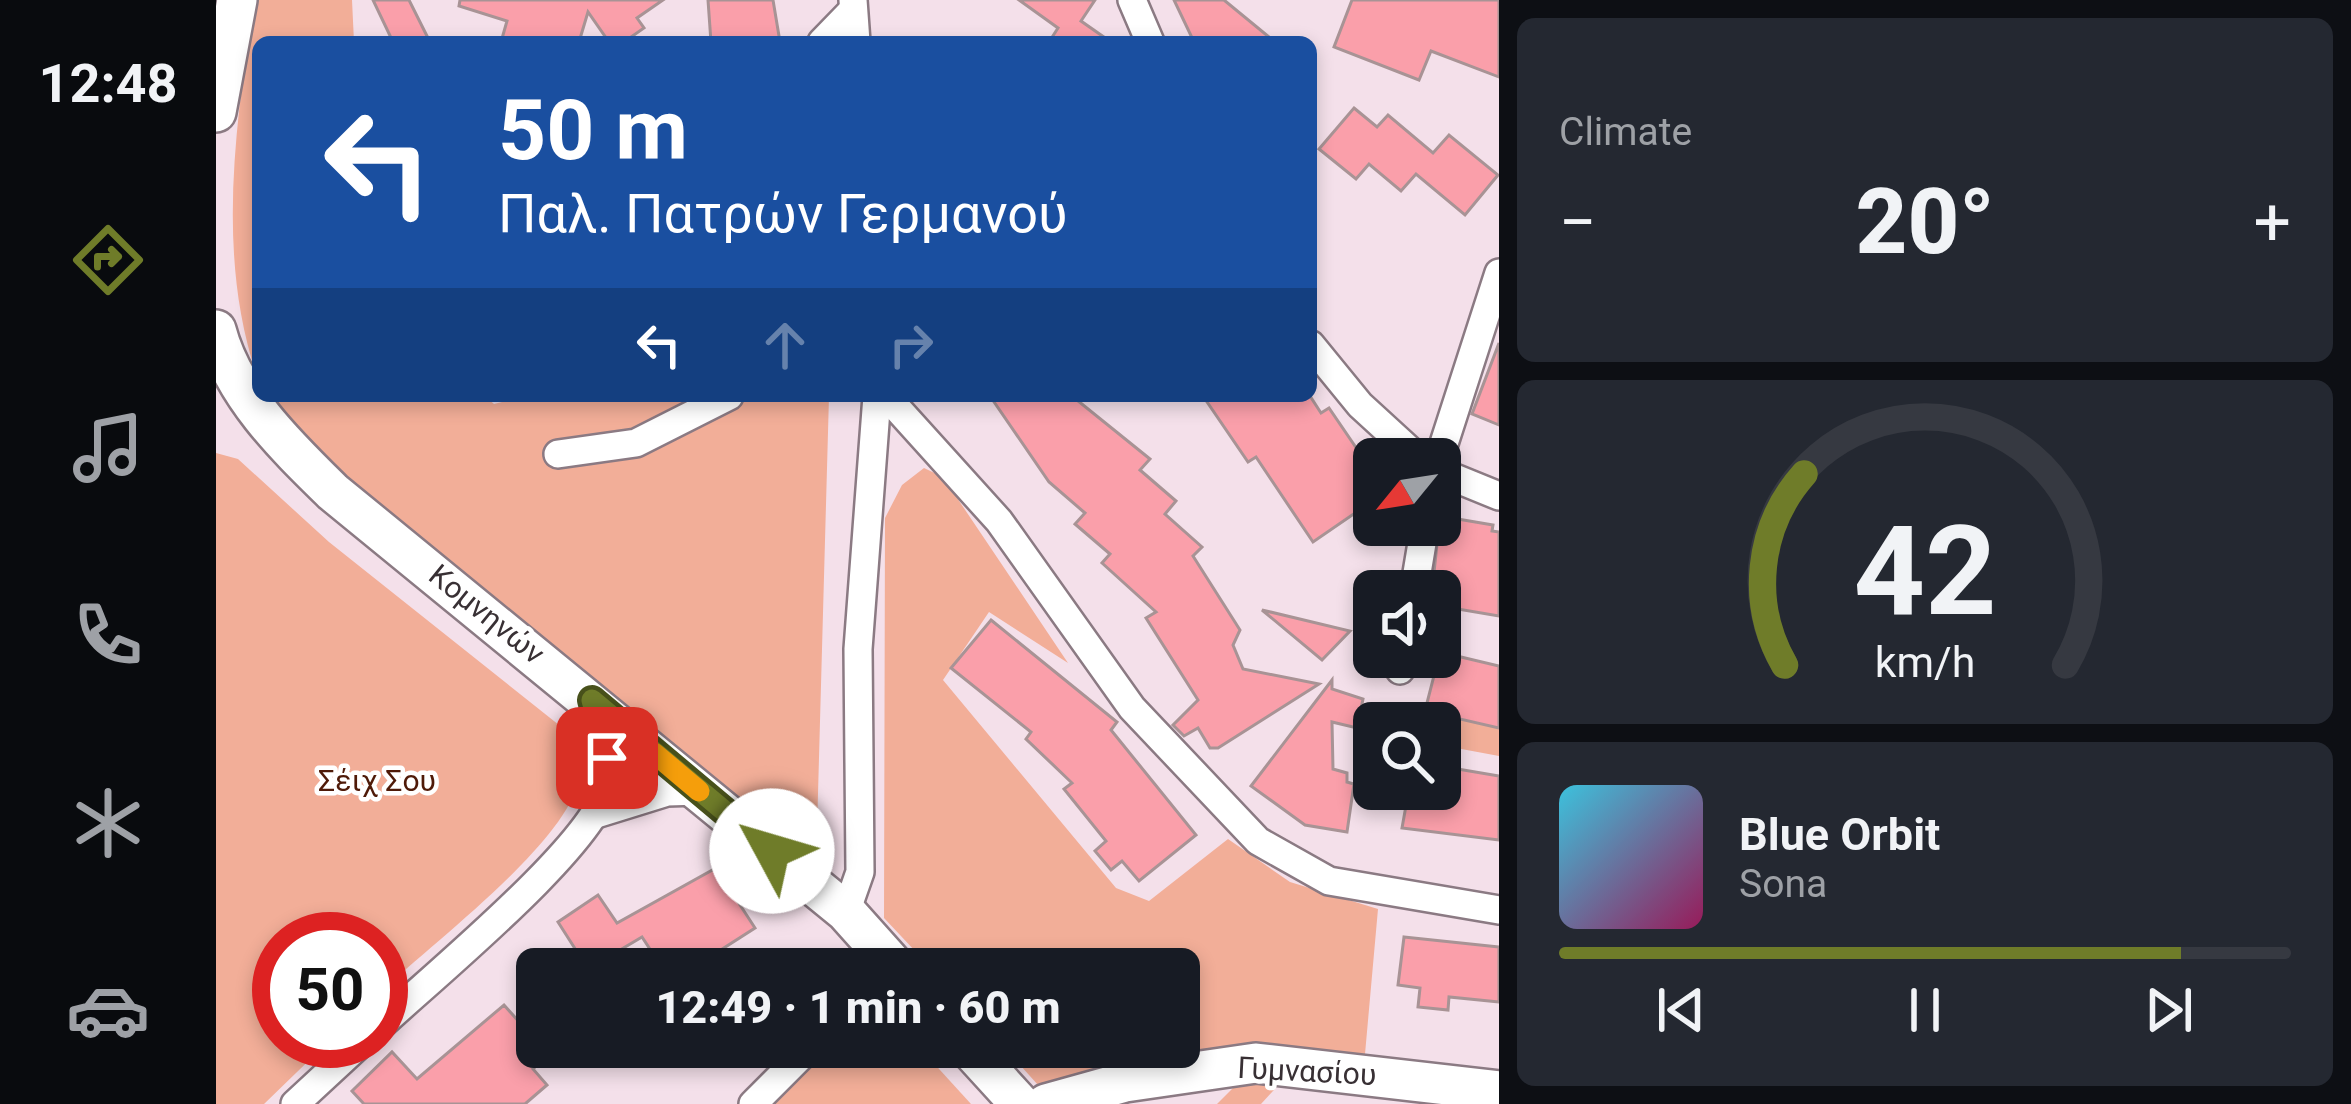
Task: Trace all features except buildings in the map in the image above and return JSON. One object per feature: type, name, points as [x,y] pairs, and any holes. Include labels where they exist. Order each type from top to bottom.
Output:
[{"type":"main road","points":[[216,112],[237,0]]},
{"type":"main road","name":"Κομνηνών","points":[[216,330],[252,400]]},
{"type":"main road","name":"Κομνηνών","points":[[253,402],[276,436],[333,492],[846,912],[878,948]]},
{"type":"main road","name":"Γυμνασίου","points":[[1046,1104],[1105,1086],[1202,1086],[1291,1064],[1499,1091]]},
{"type":"main road","points":[[987,1068],[1020,1104]]},
{"type":"street","points":[[1132,0],[1147,36]]},
{"type":"street","points":[[827,36],[853,5]]},
{"type":"street","points":[[853,5],[856,36]]},
{"type":"street","points":[[1446,438],[1499,273]]},
{"type":"street","points":[[1317,352],[1360,405],[1396,438]]},
{"type":"street","points":[[558,454],[636,443],[716,402]]},
{"type":"street","points":[[846,912],[860,872],[857,649],[877,402]]},
{"type":"street","points":[[891,402],[999,521],[1132,708],[1258,842],[1329,881],[1499,910]]},
{"type":"street","points":[[1461,481],[1499,496]]},
{"type":"street","points":[[408,999],[569,847],[596,814],[608,782],[607,758],[592,700]]},
{"type":"street","points":[[596,814],[667,792],[699,791]]},
{"type":"street","points":[[296,1104],[334,1068]]},
{"type":"street","points":[[753,1104],[789,1068]]},
{"type":"green space","points":[[254,0],[352,0],[354,36],[252,36],[252,358],[233,240],[241,97]]},
{"type":"green space","points":[[272,402],[829,402],[816,866],[372,502],[309,445]]},
{"type":"green space","name":"Σέιχ Σου","points":[[216,453],[238,459],[329,542],[564,729],[580,766],[568,807],[548,835],[523,864],[408,968],[408,912],[252,912],[252,1068],[301,1068],[264,1104],[216,1104]]},
{"type":"green space","points":[[924,468],[943,477],[1068,663],[989,612],[943,680],[1116,888],[1149,901],[1228,839],[1290,882],[1378,909],[1365,1054],[1263,1046],[1200,1054],[1200,948],[912,948],[884,918],[885,518],[902,485]]},
{"type":"green space","points":[[1461,720],[1499,728],[1499,756],[1461,749]]},
{"type":"green space","points":[[806,1068],[938,1068],[971,1104],[771,1104]]},
{"type":"green space","points":[[1023,1068],[1111,1068],[1038,1085]]},
{"type":"green space","points":[[1283,1080],[1261,1104],[1217,1104],[1237,1084]]},
{"type":"slow traffic","points":[[654,753],[699,791]]},
{"type":"route","points":[[607,758],[592,700],[772,851]]}]
